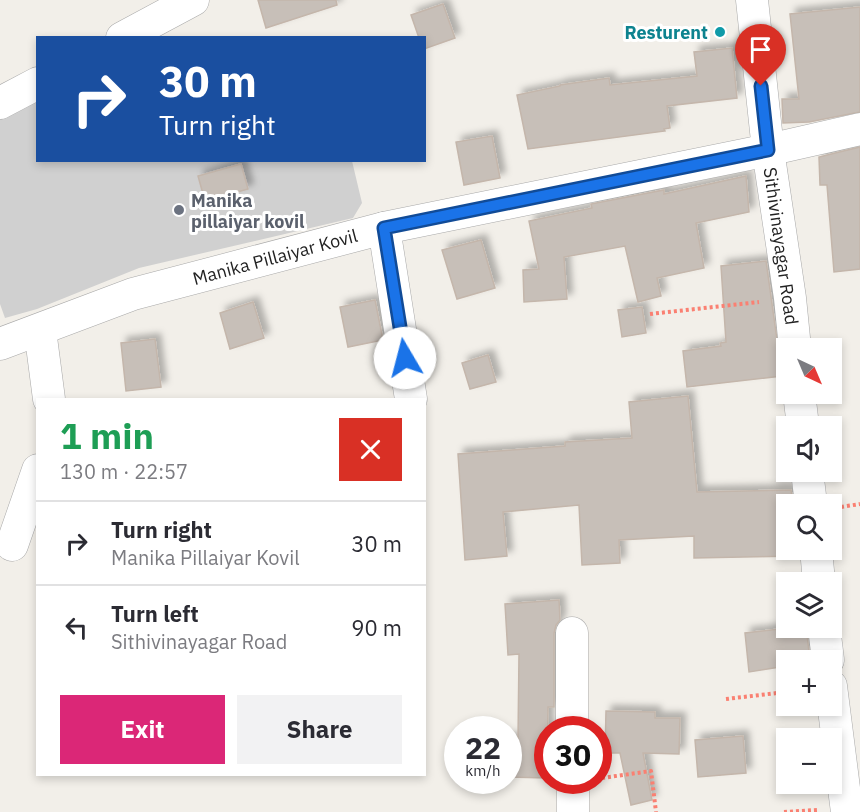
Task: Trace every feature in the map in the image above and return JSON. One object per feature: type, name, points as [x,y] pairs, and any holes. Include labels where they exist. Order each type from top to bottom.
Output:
[{"type":"street","points":[[126,36],[193,0]]},
{"type":"street","name":"Sithivinayagar Road","points":[[752,0],[768,150],[794,338]]},
{"type":"street","points":[[0,103],[36,84]]},
{"type":"street","name":"Manika Pillaiyar Kovil","points":[[0,344],[133,294],[384,228],[768,150],[860,129]]},
{"type":"street","points":[[384,228],[411,398]]},
{"type":"street","points":[[40,330],[49,398]]},
{"type":"street","points":[[12,545],[36,476]]},
{"type":"street","points":[[572,633],[572,716]]},
{"type":"street","points":[[835,716],[847,812]]},
{"type":"street","points":[[573,794],[573,812]]},
{"type":"path","points":[[650,314],[790,298]]},
{"type":"path","points":[[842,506],[860,504]]},
{"type":"path","points":[[726,699],[776,693]]},
{"type":"path","points":[[612,777],[651,771],[656,812]]},
{"type":"shaded area","name":"Manika pillaiyar kovil","points":[[36,98],[36,162],[352,162],[362,203],[353,218],[139,268],[37,309],[5,318],[0,304],[0,117]]},
{"type":"building","points":[[258,0],[336,0],[337,5],[266,28]]},
{"type":"building","points":[[443,4],[455,38],[426,48],[426,36],[418,36],[411,15]]},
{"type":"building","points":[[860,7],[860,112],[809,122],[783,123],[782,99],[799,99],[790,14]]},
{"type":"building","points":[[732,48],[737,98],[667,106],[670,128],[664,129],[665,131],[528,149],[517,95],[560,85],[609,78],[610,85],[697,76],[694,52]]},
{"type":"building","points":[[492,136],[500,178],[464,185],[456,142]]},
{"type":"building","points":[[860,147],[860,269],[834,272],[827,185],[820,185],[819,157]]},
{"type":"building","points":[[241,164],[248,189],[205,201],[198,176]]},
{"type":"building","points":[[746,176],[749,212],[696,223],[704,268],[657,278],[661,296],[638,302],[625,246],[564,257],[567,299],[524,302],[523,270],[539,269],[529,221],[592,208],[591,204],[664,190],[664,194]]},
{"type":"building","points":[[481,240],[495,288],[457,299],[442,250]]},
{"type":"building","points":[[766,261],[777,338],[776,377],[687,387],[683,351],[721,346],[720,343],[726,342],[721,266]]},
{"type":"building","points":[[375,300],[383,340],[348,347],[340,307]]},
{"type":"building","points":[[253,302],[264,338],[230,349],[220,313]]},
{"type":"building","points":[[642,307],[646,333],[622,337],[618,310]]},
{"type":"building","points":[[155,339],[161,387],[126,391],[121,343]]},
{"type":"building","points":[[488,355],[496,382],[470,389],[462,363]]},
{"type":"building","points":[[688,396],[697,492],[791,490],[792,494],[776,494],[776,556],[694,558],[694,536],[619,540],[620,563],[582,565],[579,505],[503,512],[507,556],[465,560],[458,454],[565,446],[565,442],[632,438],[629,402]]},
{"type":"building","points":[[559,600],[560,620],[554,633],[554,707],[548,707],[548,716],[534,716],[534,778],[522,777],[522,716],[518,716],[519,654],[508,655],[505,604]]},
{"type":"building","points":[[776,629],[776,638],[807,638],[809,650],[776,650],[776,668],[749,672],[745,633]]},
{"type":"building","points":[[606,711],[655,712],[655,718],[680,718],[679,754],[643,753],[652,800],[631,805],[620,753],[612,753],[612,716],[606,716]]},
{"type":"building","points":[[743,736],[746,773],[698,777],[695,740]]},
{"type":"place","name":"Resturent","points":[[720,32]]},
{"type":"place","name":"Manika pillaiyar kovil","points":[[179,210]]},
{"type":"route","points":[[405,358],[384,228],[768,150],[761,86]]}]
